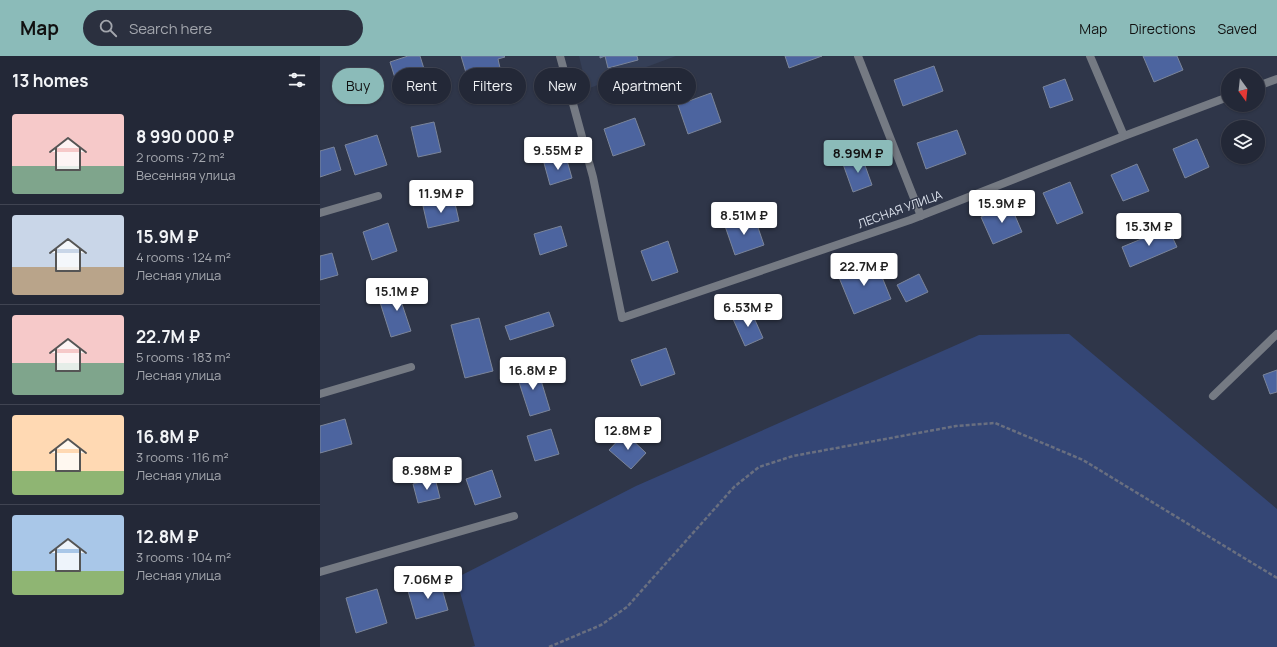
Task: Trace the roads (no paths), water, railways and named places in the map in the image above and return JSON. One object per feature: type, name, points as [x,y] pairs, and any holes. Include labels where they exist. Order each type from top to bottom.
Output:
[{"type":"street","name":"ЛЕСНАЯ УЛИЦА","points":[[560,56],[593,177],[622,318],[921,216],[1221,100]]},
{"type":"street","points":[[858,56],[921,216]]},
{"type":"street","points":[[1090,56],[1124,136]]},
{"type":"street","points":[[1265,83],[1277,79]]},
{"type":"street","points":[[320,213],[378,196]]},
{"type":"street","points":[[1213,396],[1277,334]]},
{"type":"street","points":[[320,394],[411,367]]},
{"type":"street","points":[[320,572],[514,516]]}]
